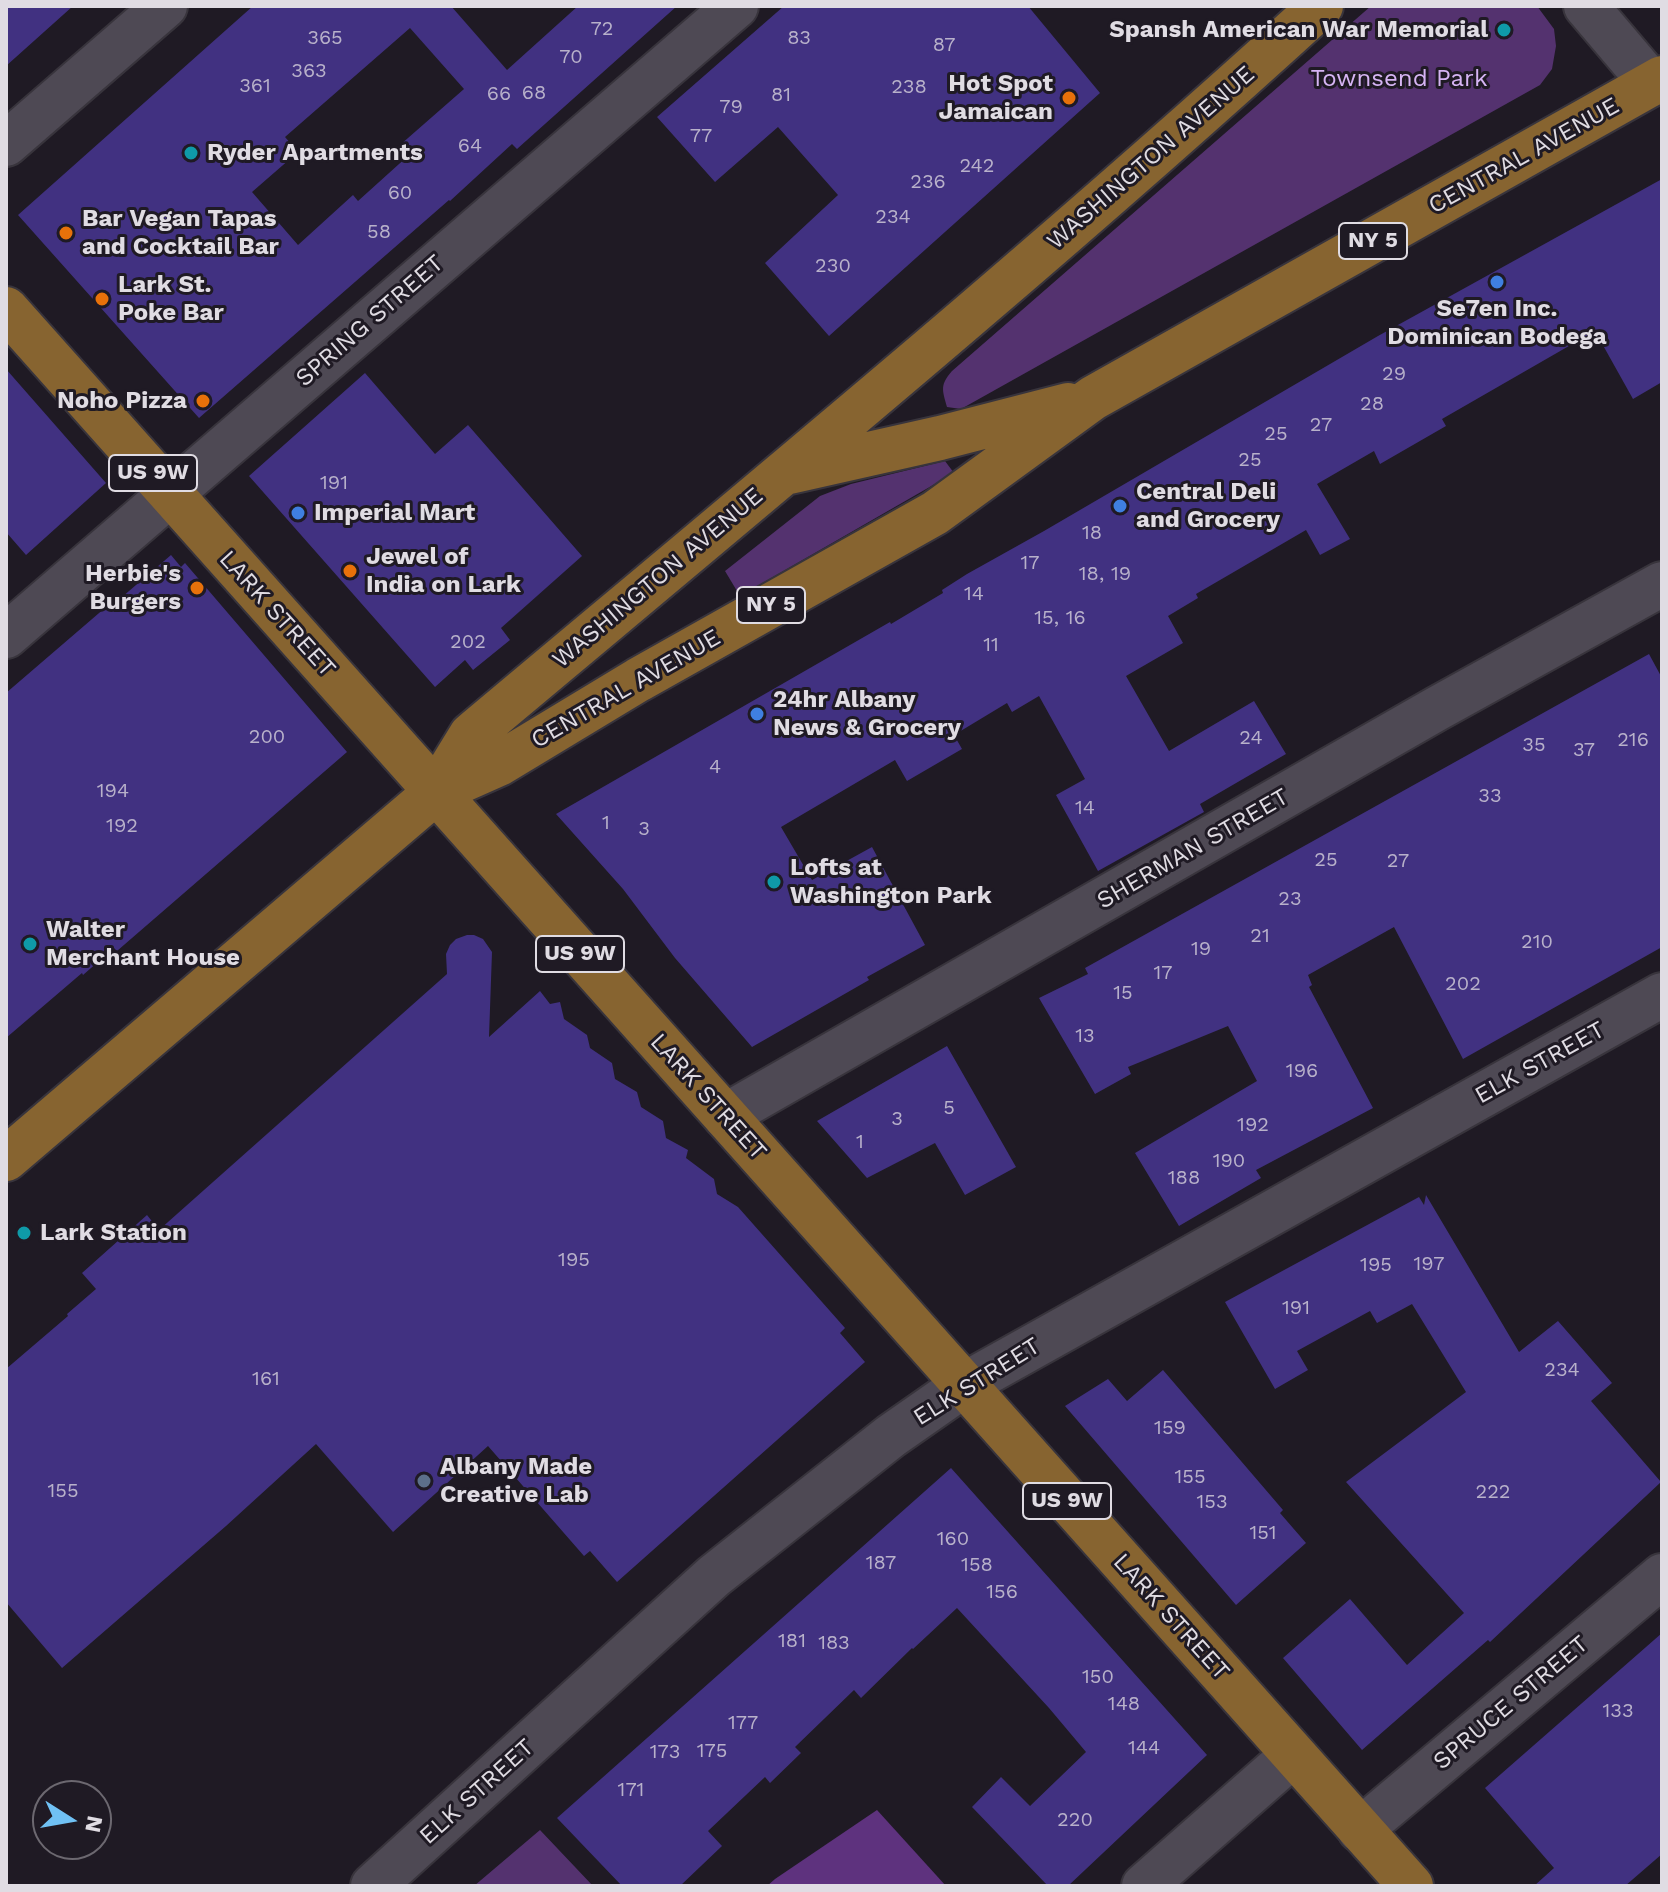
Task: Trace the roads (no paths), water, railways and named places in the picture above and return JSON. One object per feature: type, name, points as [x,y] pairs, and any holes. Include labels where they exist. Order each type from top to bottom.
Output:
[{"type":"main road","name":"WASHINGTON AVENUE","points":[[6,1159],[436,792],[471,735],[920,358],[1205,112],[1321,6]]},
{"type":"main road","name":"CENTRAL AVENUE","points":[[436,792],[499,764],[638,680],[935,513],[1093,398],[1659,88]]},
{"type":"main road","name":"LARK STREET","points":[[6,309],[1411,1886]]},
{"type":"main road","name":"CENTRAL AVENUE","points":[[784,473],[940,438],[1093,398]]},
{"type":"street","points":[[6,144],[165,6]]},
{"type":"street","name":"SPRING STREET","points":[[6,636],[736,6]]},
{"type":"street","points":[[1586,6],[1659,88]]},
{"type":"street","name":"SHERMAN STREET","points":[[725,1116],[1438,708],[1662,584]]},
{"type":"street","name":"ELK STREET","points":[[373,1886],[714,1576],[891,1436],[964,1385],[1662,995]]},
{"type":"street","name":"SPRUCE STREET","points":[[1360,1830],[1662,1576]]},
{"type":"street","points":[[1144,1886],[1293,1755]]},
{"type":"place","name":"Spansh American War Memorial","points":[[1504,30]]},
{"type":"place","name":"Hot Spot Jamaican","points":[[1069,98]]},
{"type":"place","name":"Ryder Apartments","points":[[191,153]]},
{"type":"place","name":"Bar Vegan Tapas and Cocktail Bar","points":[[66,233]]},
{"type":"place","name":"Se7en Inc. Dominican Bodega","points":[[1497,282]]},
{"type":"place","name":"Lark St. Poke Bar","points":[[102,299]]},
{"type":"place","name":"Noho Pizza","points":[[203,401]]},
{"type":"place","name":"Central Deli and Grocery","points":[[1120,506]]},
{"type":"place","name":"Imperial Mart","points":[[298,513]]},
{"type":"place","name":"Jewel of India on Lark","points":[[350,571]]},
{"type":"place","name":"Herbie's Burgers","points":[[197,588]]},
{"type":"place","name":"24hr Albany News & Grocery","points":[[757,714]]},
{"type":"place","name":"Lofts at Washington Park","points":[[774,882]]},
{"type":"place","name":"Walter Merchant House","points":[[30,944]]},
{"type":"place","name":"Lark Station","points":[[24,1233]]},
{"type":"place","name":"Albany Made Creative Lab","points":[[424,1481]]},
{"type":"park label","name":"Townsend Park","points":[[1399,79]]}]
